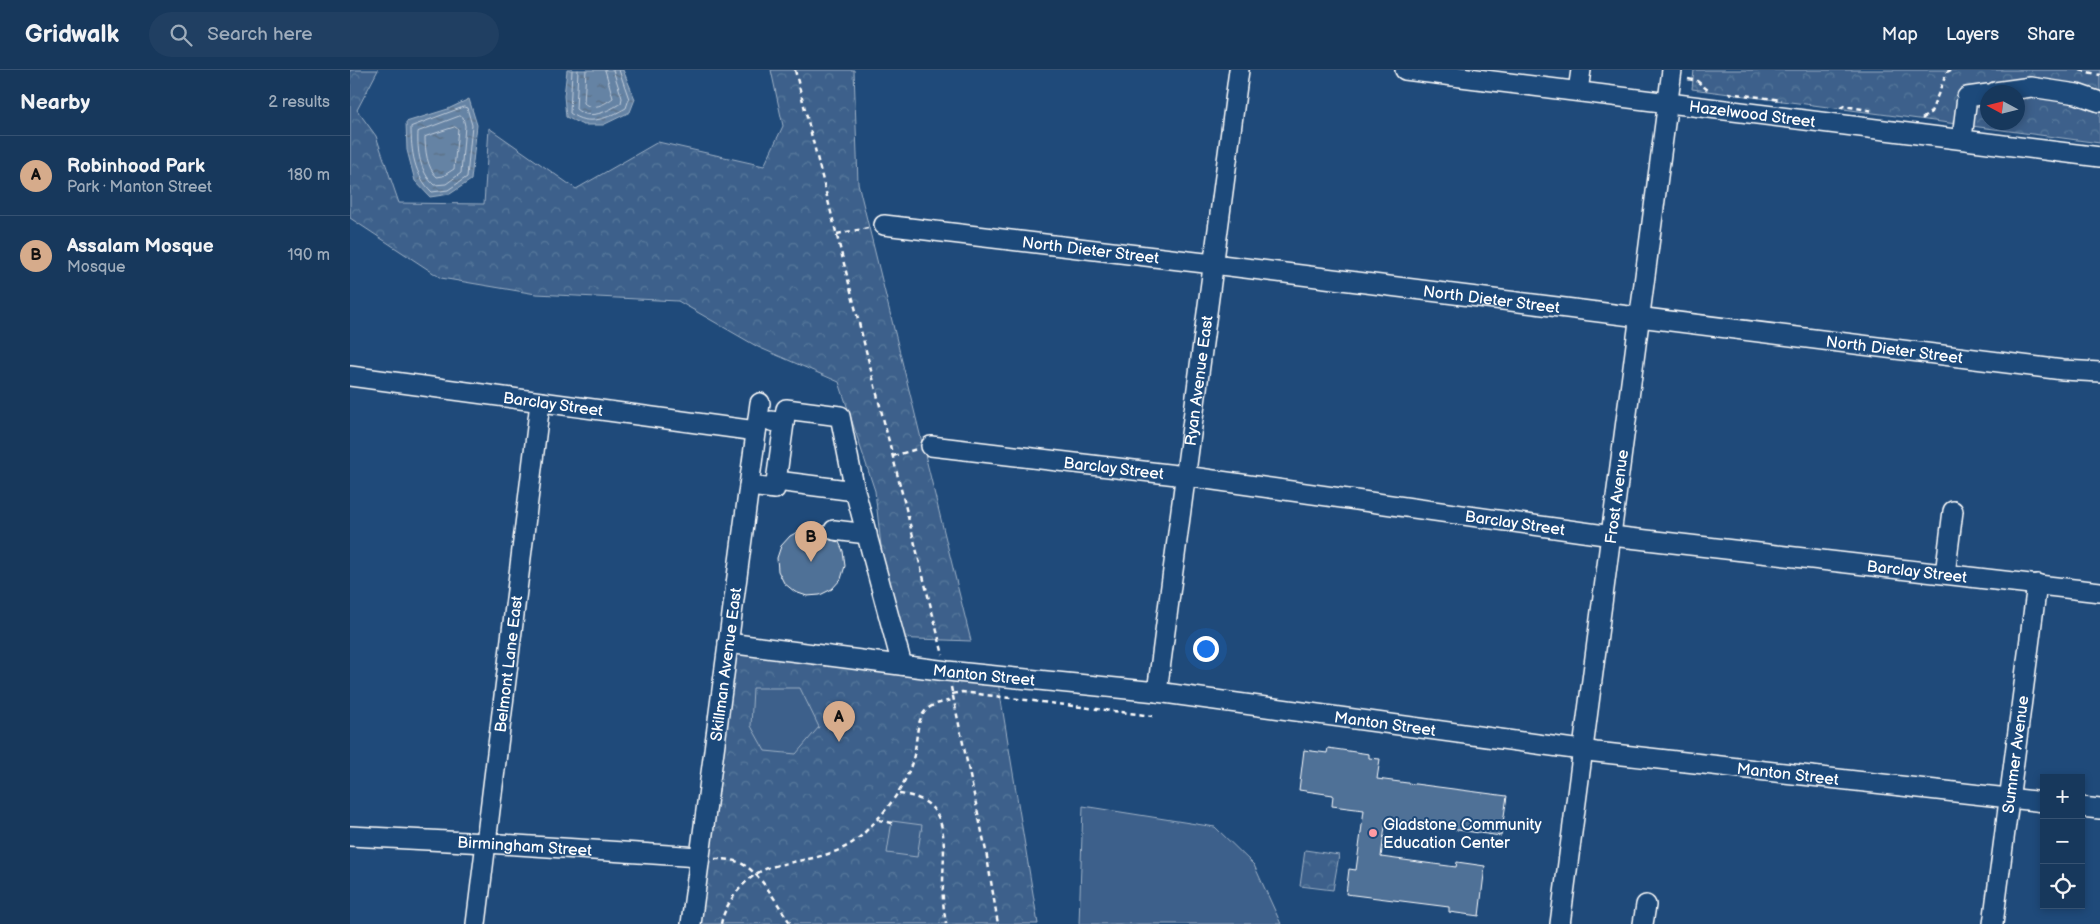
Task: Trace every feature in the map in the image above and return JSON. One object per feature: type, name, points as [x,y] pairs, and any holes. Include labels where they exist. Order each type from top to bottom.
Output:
[{"type":"street","name":"Ryan Avenue East","points":[[1157,692],[1239,70]]},
{"type":"street","name":"Hazelwood Street","points":[[1405,70],[1507,76],[1578,91],[1962,138],[2100,157]]},
{"type":"street","points":[[1578,91],[1581,70]]},
{"type":"street","name":"Frost Avenue","points":[[1560,924],[1672,73]]},
{"type":"street","points":[[2025,88],[2031,87],[2077,94],[2100,102]]},
{"type":"street","points":[[1962,138],[1967,97],[1980,95]]},
{"type":"street","name":"North Dieter Street","points":[[884,225],[2063,370],[2100,372]]},
{"type":"street","name":"Barclay Street","points":[[350,376],[540,402],[758,418],[784,423]]},
{"type":"street","name":"Belmont Lane East","points":[[476,924],[540,402]]},
{"type":"street","points":[[749,486],[775,489],[786,409],[840,416],[855,491],[902,665]]},
{"type":"street","name":"Skillman Avenue East","points":[[691,924],[758,418]]},
{"type":"street","name":"Barclay Street","points":[[930,446],[1185,476],[1612,536],[2100,592]]},
{"type":"street","points":[[776,481],[855,491]]},
{"type":"street","points":[[1945,574],[1953,511]]},
{"type":"street","points":[[834,530],[867,534]]},
{"type":"street","name":"Summer Avenue","points":[[1993,924],[2037,584]]},
{"type":"street","name":"Manton Street","points":[[728,643],[947,671],[1157,692],[1584,750],[2040,802]]},
{"type":"street","points":[[2085,807],[2100,809]]},
{"type":"street","name":"Birmingham Street","points":[[350,836],[486,842],[699,858]]},
{"type":"street","points":[[1643,924],[1646,905]]},
{"type":"path","points":[[795,70],[947,671],[986,851],[998,924]]},
{"type":"path","points":[[1915,123],[1931,112],[1947,72],[1951,70]]},
{"type":"path","points":[[2080,70],[2100,75]]},
{"type":"path","points":[[1672,73],[1697,82],[1711,93]]},
{"type":"path","points":[[1726,93],[1733,92],[1785,102]]},
{"type":"path","points":[[1838,108],[1844,106],[1880,112]]},
{"type":"path","points":[[837,234],[884,225]]},
{"type":"path","points":[[893,456],[930,446]]},
{"type":"path","points":[[952,694],[962,692],[1153,716]]},
{"type":"path","points":[[721,924],[728,902],[766,869],[810,860],[842,849],[878,820],[898,794],[912,763],[923,713],[931,706],[953,700]]},
{"type":"path","points":[[898,794],[909,795],[928,804],[941,823],[945,839],[942,884],[946,924]]},
{"type":"path","points":[[878,820],[892,823]]},
{"type":"path","points":[[699,858],[738,862],[756,876],[791,924]]},
{"type":"green space","points":[[350,70],[378,70],[357,110],[376,136],[399,203],[484,204],[489,128],[576,189],[658,142],[764,166],[783,126],[771,70],[854,70],[858,183],[971,641],[891,638],[875,491],[839,382],[758,347],[678,301],[536,294],[441,278],[350,218]]},
{"type":"green space","points":[[1694,70],[2100,70],[2100,143],[2002,130],[2025,130],[2025,85],[1980,85],[1980,127],[1692,89]]},
{"type":"green space","points":[[728,643],[997,676],[1038,924],[692,924]]},
{"type":"green space","points":[[753,688],[800,688],[819,727],[796,754],[765,751],[751,726]]},
{"type":"green space","points":[[1083,806],[1215,827],[1254,865],[1281,924],[1079,924]]},
{"type":"green space","points":[[892,821],[922,825],[917,857],[887,853]]},
{"type":"green space","points":[[1305,850],[1339,855],[1333,890],[1300,886]]},
{"type":"water","points":[[567,70],[623,70],[635,99],[630,112],[603,125],[583,125],[566,117],[564,96]]},
{"type":"water","points":[[469,99],[477,125],[471,180],[450,194],[430,197],[415,181],[407,150],[406,122],[448,109]]},
{"type":"building","points":[[815,528],[823,530],[828,539],[839,542],[843,551],[845,566],[841,579],[832,589],[820,595],[807,596],[795,592],[784,583],[778,571],[777,558],[781,546],[790,536],[803,529]]},
{"type":"building","name":"Gladstone Community Education Center","points":[[1328,748],[1369,754],[1369,758],[1380,759],[1377,779],[1507,796],[1501,836],[1436,827],[1436,830],[1412,827],[1412,822],[1386,819],[1381,857],[1456,867],[1457,862],[1485,866],[1479,916],[1449,912],[1449,907],[1346,894],[1349,869],[1356,870],[1364,810],[1332,806],[1333,795],[1299,790],[1304,750],[1327,753]]},
{"type":"place","name":"Assalam Mosque","points":[[811,562]]},
{"type":"place","name":"Robinhood Park","points":[[839,742]]},
{"type":"place","name":"Gladstone Community Education Center","points":[[1373,833]]}]
